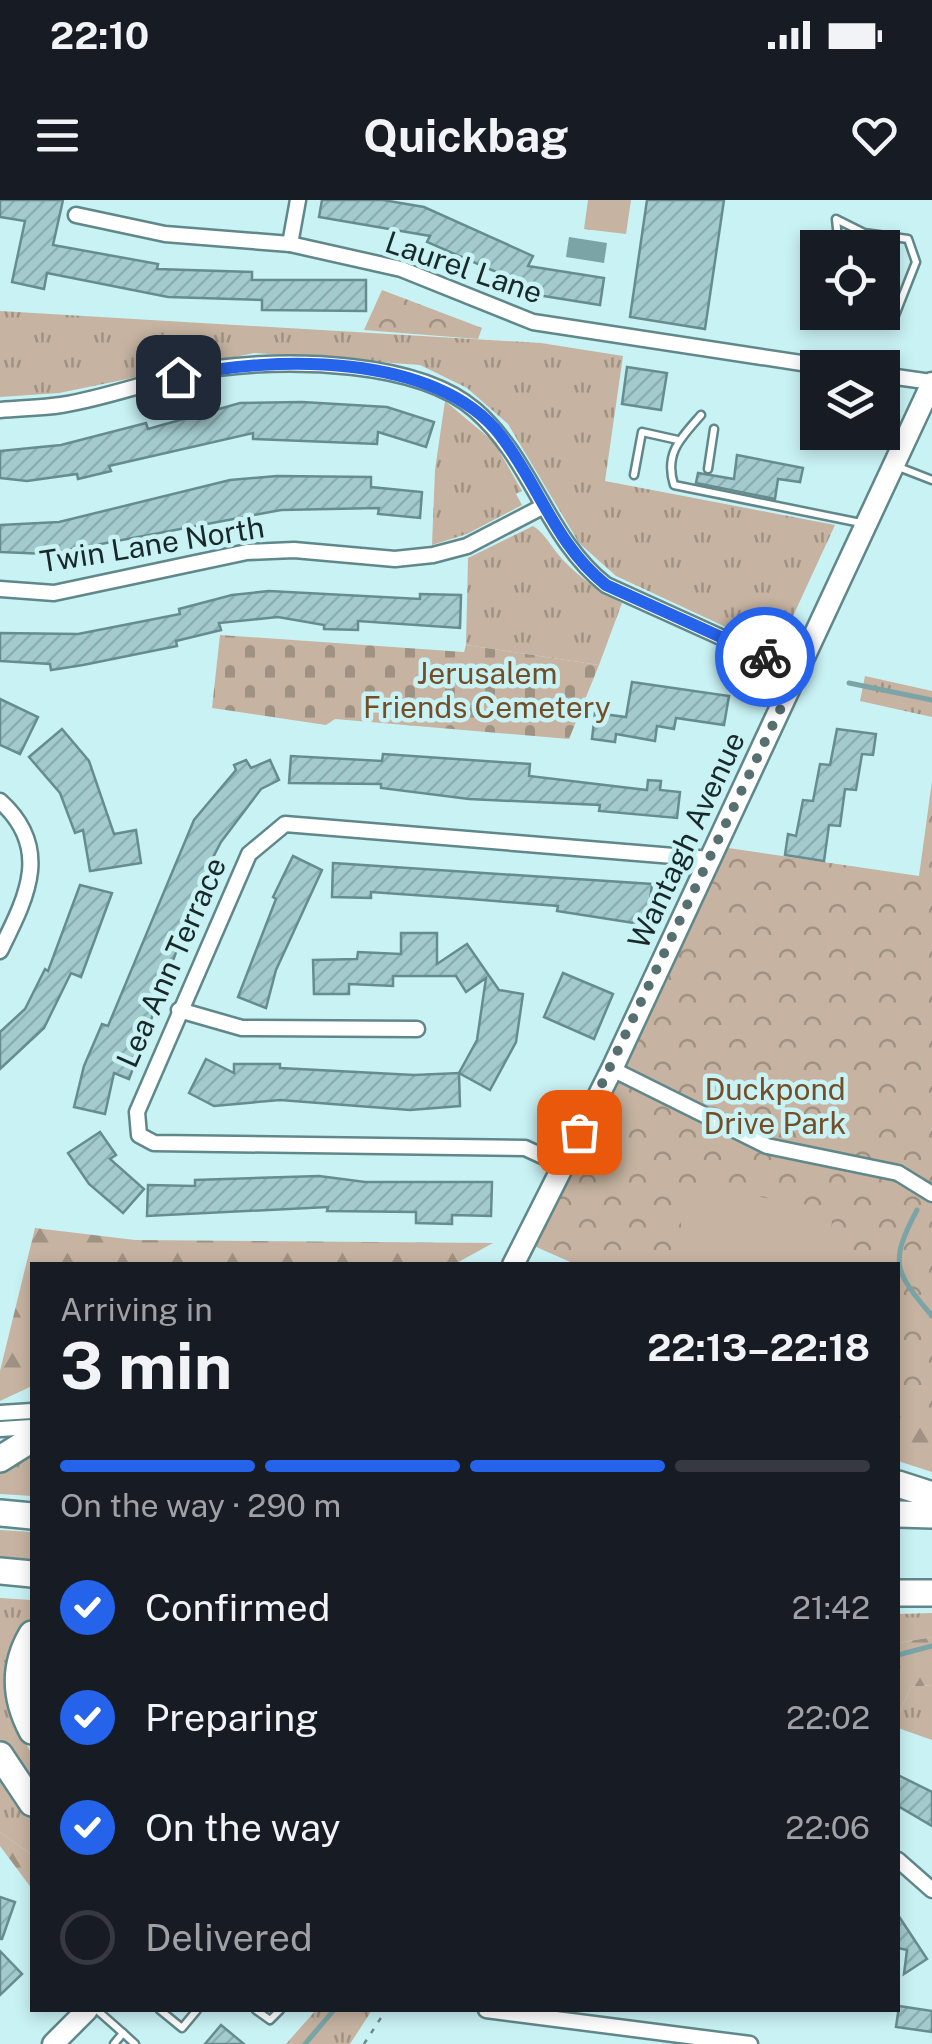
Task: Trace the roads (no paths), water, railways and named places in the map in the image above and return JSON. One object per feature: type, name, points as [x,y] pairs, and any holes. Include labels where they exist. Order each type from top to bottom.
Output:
[{"type":"highway","points":[[0,1458],[30,1441]]},
{"type":"highway","points":[[900,1485],[932,1495]]},
{"type":"highway","points":[[0,1514],[30,1516]]},
{"type":"highway","points":[[900,1514],[932,1515]]},
{"type":"highway","points":[[0,1571],[30,1574]]},
{"type":"highway","points":[[900,1581],[932,1581]]},
{"type":"highway","points":[[900,1593],[932,1592]]},
{"type":"highway","points":[[30,1639],[18,1669],[18,1688],[30,1725]]},
{"type":"highway","points":[[0,1755],[30,1800]]},
{"type":"main road","name":"Wantagh Avenue","points":[[513,1262],[612,1068],[894,465],[926,411],[932,383]]},
{"type":"main road","points":[[53,2044],[84,2012]]},
{"type":"street","points":[[290,244],[298,200]]},
{"type":"street","name":"Laurel Lane","points":[[76,215],[165,234],[290,244],[400,270],[533,322],[800,363]]},
{"type":"street","points":[[0,410],[61,404],[216,368],[296,366],[388,371],[434,385],[472,407],[500,434],[565,546],[606,585],[798,672]]},
{"type":"street","points":[[900,378],[932,383]]},
{"type":"street","name":"Twin Lane North","points":[[0,589],[54,593],[246,552],[294,550],[395,559],[433,555],[467,546],[542,507]]},
{"type":"street","points":[[0,801],[25,834],[32,861],[28,894],[0,951]]},
{"type":"street","name":"Lea Ann Terrace","points":[[562,1164],[525,1148],[144,1141],[136,1128],[137,1112],[250,854],[285,824],[710,859]]},
{"type":"street","points":[[179,1010],[242,1028],[417,1029]]},
{"type":"street","points":[[612,1068],[768,1146],[898,1173],[932,1194]]},
{"type":"street","points":[[0,1413],[30,1412]]},
{"type":"street","points":[[0,1429],[30,1427]]},
{"type":"street","points":[[900,1862],[932,1890]]},
{"type":"street","points":[[522,2012],[577,2015],[750,2044]]},
{"type":"lane","points":[[837,230],[836,219],[858,230]]},
{"type":"lane","points":[[900,239],[908,240],[916,262],[900,303]]},
{"type":"lane","points":[[702,415],[679,440],[668,466],[674,485],[866,524]]},
{"type":"lane","points":[[708,469],[714,429]]},
{"type":"lane","points":[[634,476],[642,432],[679,440]]},
{"type":"lane","points":[[894,465],[932,480]]},
{"type":"lane","points":[[99,2012],[135,2044]]},
{"type":"lane","points":[[162,2012],[182,2028],[195,2012]]},
{"type":"lane","points":[[259,2012],[270,2020],[278,2012]]},
{"type":"lane","points":[[114,2044],[123,2033]]},
{"type":"waterway","points":[[849,683],[932,700]]},
{"type":"waterway","points":[[900,1262],[902,1243],[917,1210]]},
{"type":"waterway","points":[[900,1266],[910,1288],[932,1316]]},
{"type":"waterway","points":[[900,1654],[932,1646]]},
{"type":"waterway","points":[[305,2044],[332,2012]]},
{"type":"park label","name":"Jerusalem Friends Cemetery","points":[[487,690]]},
{"type":"park label","name":"Duckpond Drive Park","points":[[775,1106]]}]
